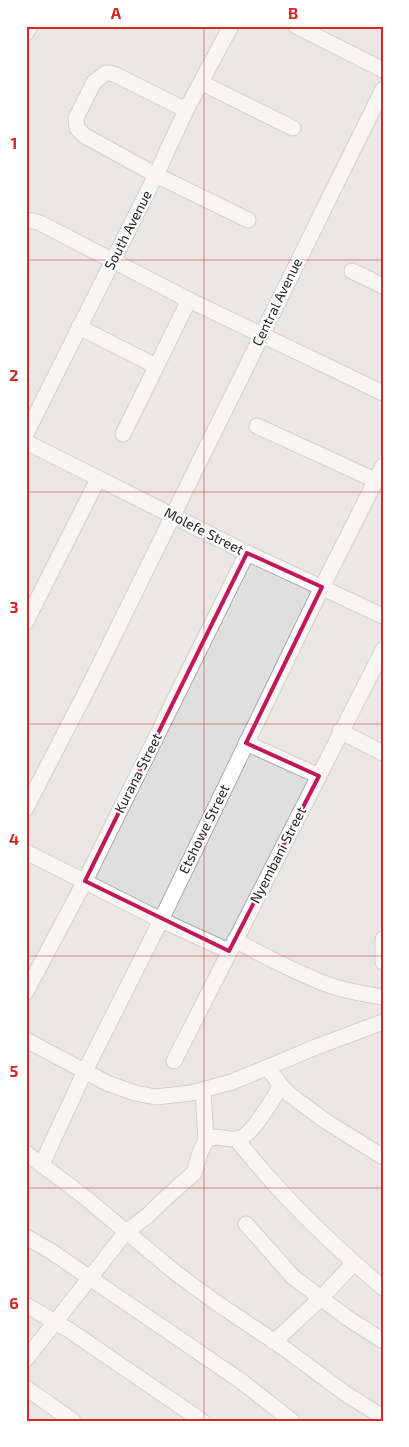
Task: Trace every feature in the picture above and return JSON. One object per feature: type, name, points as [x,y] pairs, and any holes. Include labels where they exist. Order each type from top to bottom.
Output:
[{"type":"street","points":[[26,33],[29,26]]},
{"type":"street","name":"South Avenue","points":[[26,434],[156,175],[186,110],[231,26]]},
{"type":"street","points":[[296,26],[383,70]]},
{"type":"street","points":[[186,110],[116,75],[108,73],[94,82],[76,118],[77,128],[85,136],[156,175],[248,220]]},
{"type":"street","points":[[202,83],[293,128]]},
{"type":"street","name":"Central Avenue","points":[[26,808],[91,682],[383,89]]},
{"type":"street","points":[[26,222],[34,221],[42,224],[189,300],[383,394]]},
{"type":"street","points":[[352,271],[383,286]]},
{"type":"street","points":[[123,434],[189,300]]},
{"type":"street","points":[[79,327],[156,366]]},
{"type":"street","points":[[257,426],[380,472]]},
{"type":"street","name":"Molefe Street","points":[[26,442],[247,553],[383,616]]},
{"type":"street","name":"Etshowe Street","points":[[42,1164],[85,1071],[380,472]]},
{"type":"street","points":[[26,622],[98,479]]},
{"type":"street","name":"Kurana Street","points":[[26,992],[85,881],[247,553]]},
{"type":"street","name":"Nyembani Street","points":[[174,1061],[340,731],[383,650]]},
{"type":"street","points":[[340,731],[383,753]]},
{"type":"street","points":[[246,743],[318,776]]},
{"type":"street","points":[[26,852],[161,920],[260,954],[343,990],[383,998]]},
{"type":"street","points":[[383,939],[383,962]]},
{"type":"street","points":[[26,1040],[119,1088],[156,1097],[174,1096],[232,1082],[316,1047],[383,1022]]},
{"type":"street","points":[[268,1068],[290,1095],[327,1122],[383,1157]]},
{"type":"street","points":[[26,1359],[126,1232],[192,1176],[203,1143],[214,1136],[236,1139],[244,1136],[252,1129],[281,1086]]},
{"type":"street","points":[[203,1090],[206,1140]]},
{"type":"street","points":[[236,1139],[278,1189],[354,1263],[383,1288]]},
{"type":"street","points":[[26,1153],[82,1195],[176,1273],[346,1394],[383,1417]]},
{"type":"street","points":[[246,1224],[293,1277],[346,1317],[383,1341]]},
{"type":"street","points":[[26,1237],[39,1243],[241,1381],[292,1421]]},
{"type":"street","points":[[274,1342],[321,1298],[354,1263]]},
{"type":"street","points":[[26,1305],[108,1356],[202,1421]]},
{"type":"street","points":[[26,1388],[73,1421]]},
{"type":"highlighted area","points":[[247,553],[322,587],[246,743],[319,776],[229,951],[85,881]]},
{"type":"shaded area","points":[[26,26],[383,26],[383,1421],[26,1421]]}]
